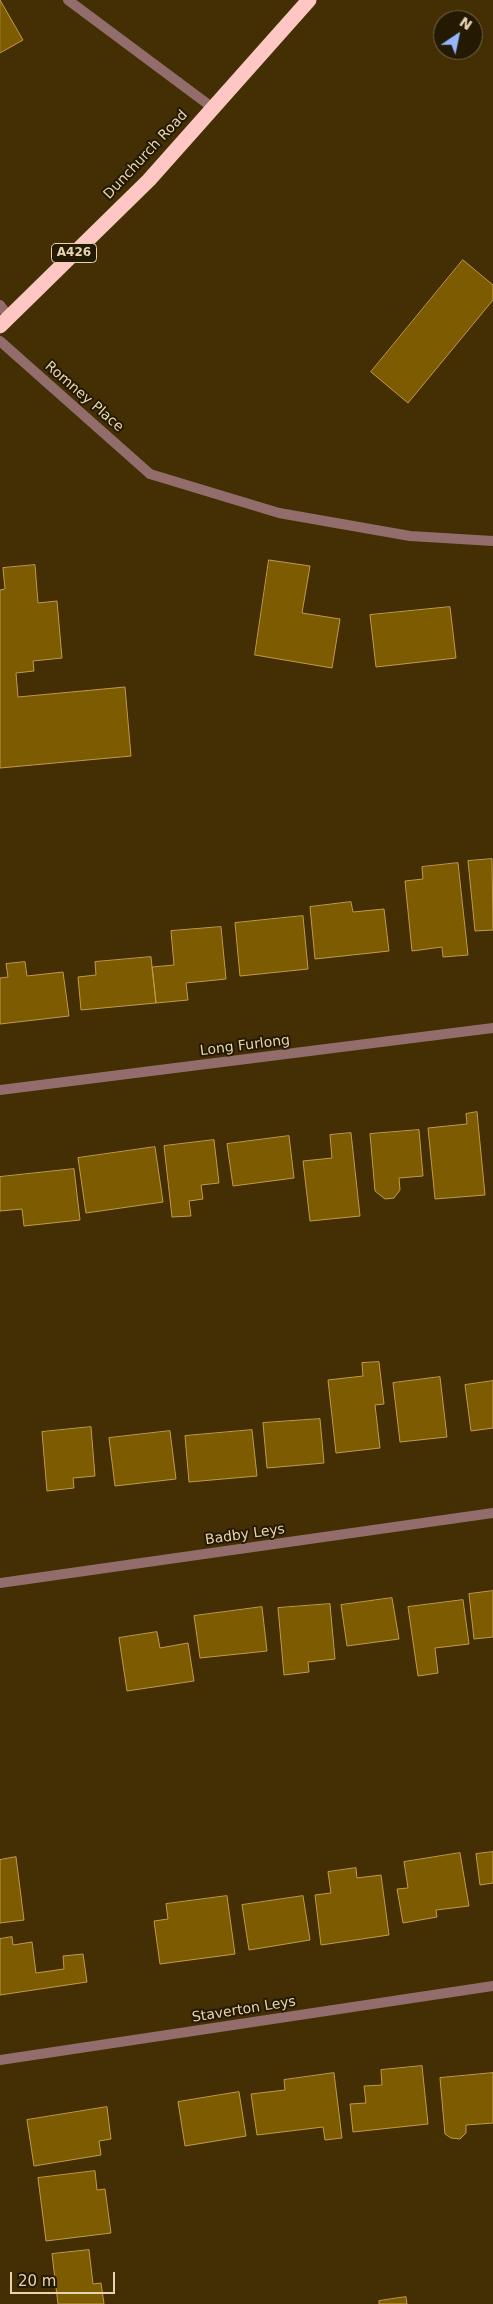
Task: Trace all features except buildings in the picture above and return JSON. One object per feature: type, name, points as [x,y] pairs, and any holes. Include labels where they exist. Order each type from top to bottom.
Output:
[{"type":"highway","name":"Dunchurch Road","points":[[3,316],[149,180],[309,0]]},
{"type":"street","points":[[68,0],[213,108]]},
{"type":"street","name":"Romney Place","points":[[0,341],[150,474],[279,513],[410,536],[493,541]]},
{"type":"street","name":"Long Furlong","points":[[0,1090],[493,1028]]},
{"type":"street","name":"Badby Leys","points":[[0,1583],[493,1513]]},
{"type":"street","name":"Staverton Leys","points":[[0,2060],[493,1986]]}]
